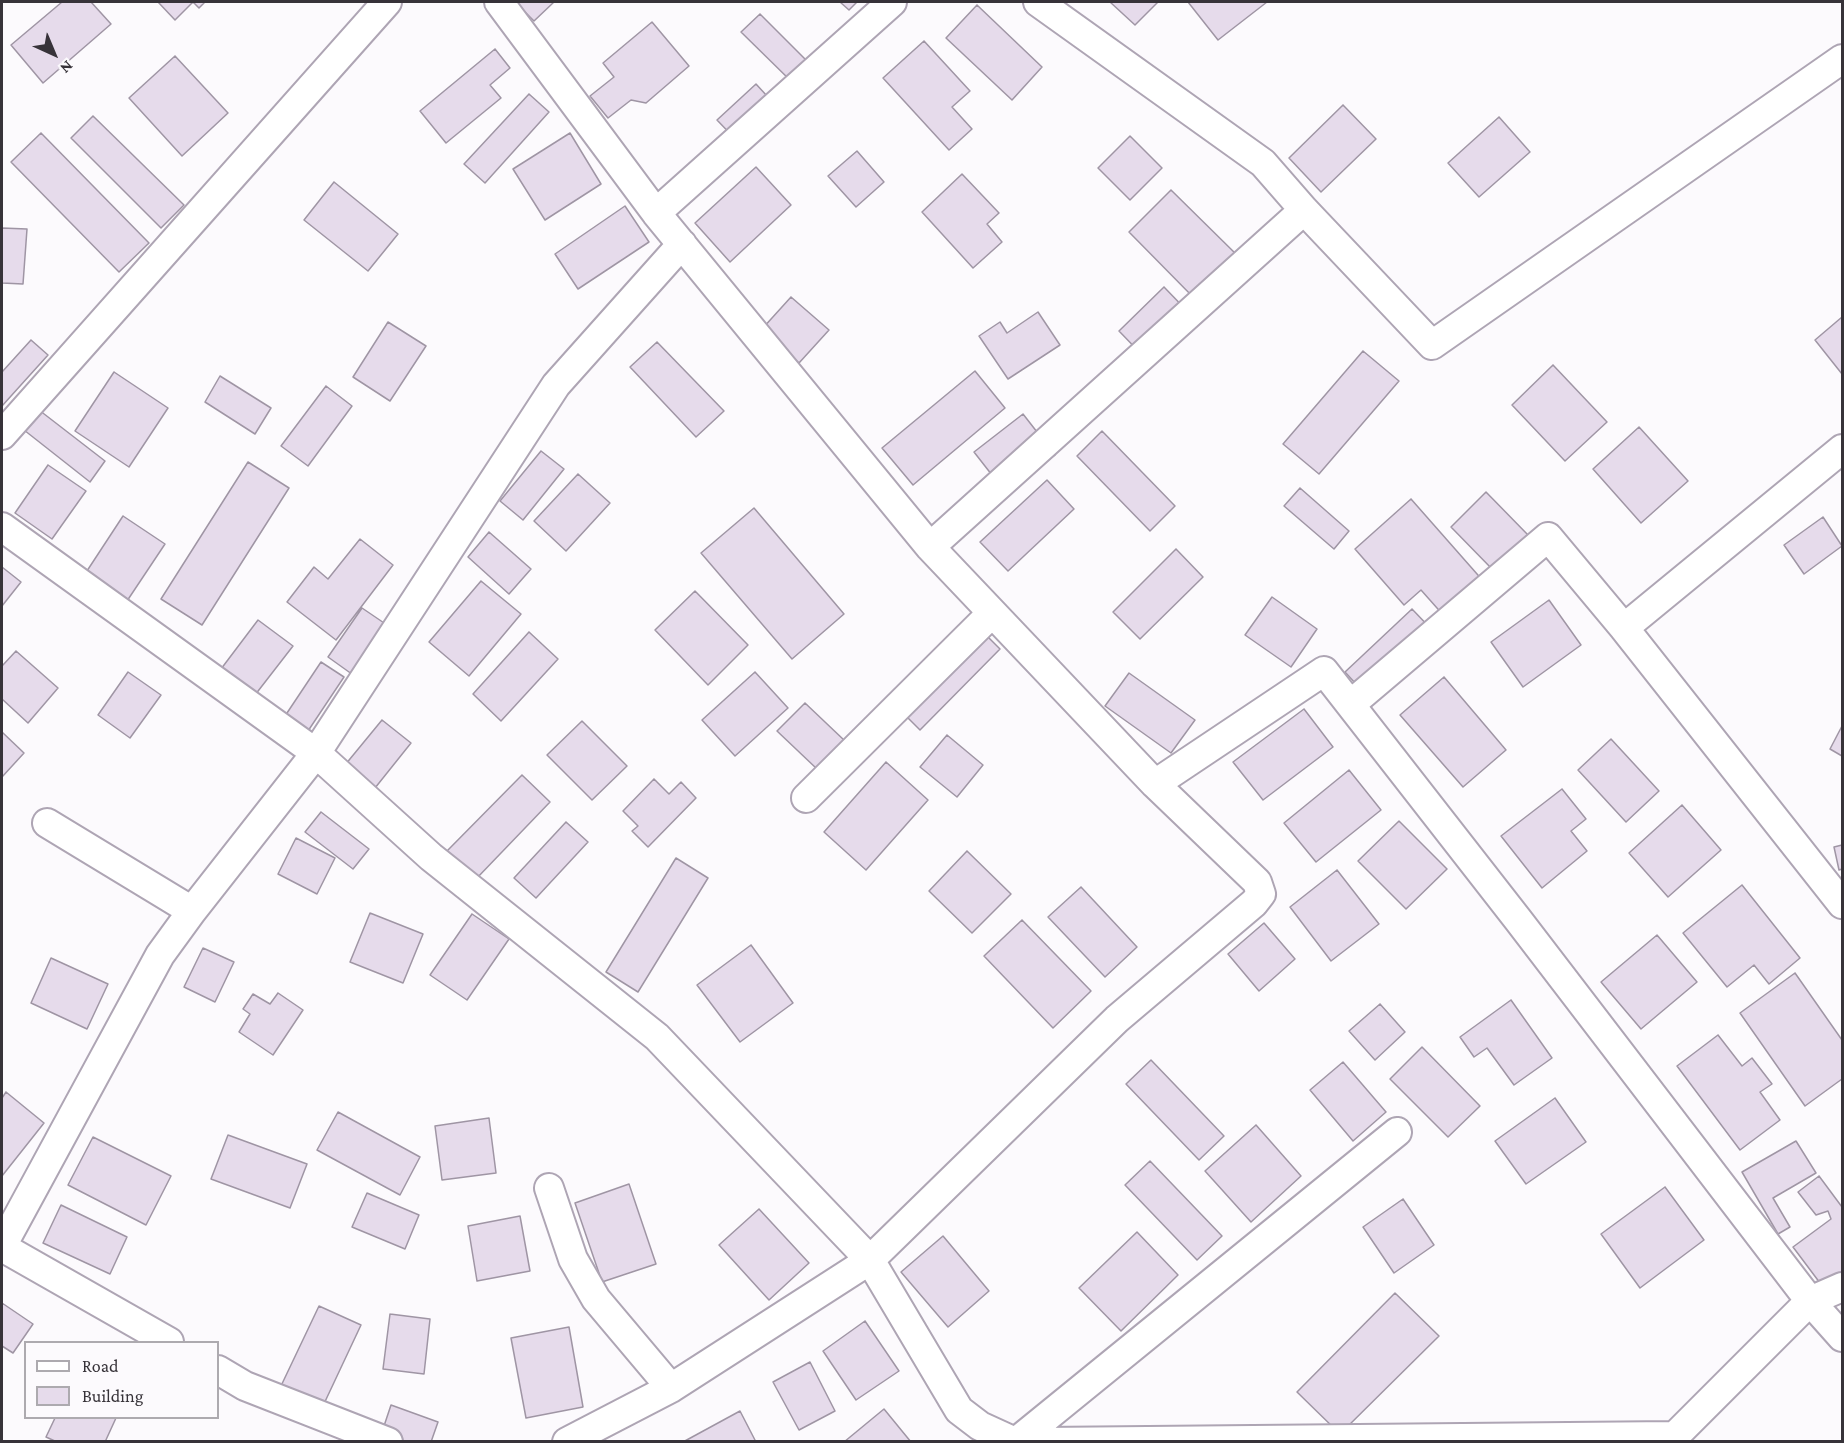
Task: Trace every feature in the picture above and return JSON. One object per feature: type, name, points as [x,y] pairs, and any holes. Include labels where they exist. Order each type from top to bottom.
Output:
[{"type":"street","points":[[2,435],[387,2]]},
{"type":"street","points":[[499,2],[656,213],[930,547],[1155,784],[1257,882],[1261,894],[1254,903],[1117,1019],[870,1260],[671,1388],[567,1442]]},
{"type":"street","points":[[656,213],[892,2]]},
{"type":"street","points":[[1038,2],[1263,163],[1304,210],[1432,345],[1842,58]]},
{"type":"street","points":[[930,547],[1304,210]]},
{"type":"street","points":[[167,1341],[2,1246],[160,955],[316,753],[556,385],[682,244]]},
{"type":"street","points":[[1624,628],[1842,449]]},
{"type":"street","points":[[2,527],[316,753],[431,857],[657,1037],[870,1260],[959,1410],[980,1426],[1016,1442],[1397,1132]]},
{"type":"street","points":[[1351,704],[1548,537],[1624,628],[1842,904]]},
{"type":"street","points":[[806,798],[992,613]]},
{"type":"street","points":[[1155,784],[1324,671],[1810,1301],[1842,1337]]},
{"type":"street","points":[[47,823],[192,911]]},
{"type":"street","points":[[549,1188],[573,1259],[596,1299],[671,1388]]},
{"type":"street","points":[[1043,1442],[1671,1439],[1810,1301],[1842,1287]]},
{"type":"street","points":[[219,1371],[245,1386],[388,1442]]},
{"type":"building","points":[[62,2],[91,2],[111,24],[43,83],[11,45]]},
{"type":"building","points":[[158,2],[193,2],[175,20]]},
{"type":"building","points":[[193,2],[203,2],[204,3],[199,8]]},
{"type":"building","points":[[515,2],[554,2],[534,21]]},
{"type":"building","points":[[840,2],[857,2],[849,10]]},
{"type":"building","points":[[1110,2],[1158,2],[1135,25]]},
{"type":"building","points":[[1188,2],[1267,2],[1218,40]]},
{"type":"building","points":[[977,5],[1042,67],[1012,100],[946,38]]},
{"type":"building","points":[[760,14],[813,67],[795,85],[741,32]]},
{"type":"building","points":[[652,22],[689,66],[646,103],[631,100],[608,118],[590,96],[614,77],[603,63]]},
{"type":"building","points":[[924,41],[970,91],[952,107],[972,129],[949,150],[883,78]]},
{"type":"building","points":[[495,49],[510,68],[490,85],[501,98],[446,143],[420,111]]},
{"type":"building","points":[[175,56],[228,113],[182,156],[129,98]]},
{"type":"building","points":[[756,84],[779,109],[741,145],[717,120]]},
{"type":"building","points":[[529,94],[549,112],[485,183],[464,164]]},
{"type":"building","points":[[1343,105],[1376,139],[1321,192],[1289,158]]},
{"type":"building","points":[[93,116],[184,205],[161,228],[71,138]]},
{"type":"building","points":[[1499,117],[1530,152],[1479,197],[1448,163]]},
{"type":"building","points":[[41,133],[149,243],[119,272],[11,162]]},
{"type":"building","points":[[570,133],[601,184],[545,220],[513,169]]},
{"type":"building","points":[[1130,136],[1162,168],[1130,200],[1098,168]]},
{"type":"building","points":[[857,151],[884,182],[856,207],[828,176]]},
{"type":"building","points":[[756,167],[791,205],[730,262],[695,223]]},
{"type":"building","points":[[962,174],[999,213],[987,224],[1002,242],[973,268],[922,212]]},
{"type":"building","points":[[334,182],[398,234],[368,271],[304,220]]},
{"type":"building","points":[[1171,190],[1239,257],[1196,300],[1129,232]]},
{"type":"building","points":[[625,206],[649,242],[578,289],[555,254]]},
{"type":"building","points":[[2,228],[27,229],[23,284],[2,283]]},
{"type":"building","points":[[1164,287],[1192,316],[1146,359],[1119,331]]},
{"type":"building","points":[[791,297],[829,330],[799,363],[762,329]]},
{"type":"building","points":[[1038,312],[1060,345],[1008,379],[979,336],[1000,322],[1007,333]]},
{"type":"building","points":[[1842,317],[1842,374],[1815,340]]},
{"type":"building","points":[[388,322],[426,346],[390,401],[353,377]]},
{"type":"building","points":[[31,340],[48,355],[2,406],[2,372]]},
{"type":"building","points":[[657,342],[724,411],[696,437],[630,367]]},
{"type":"building","points":[[1363,351],[1399,381],[1319,474],[1283,444]]},
{"type":"building","points":[[1553,365],[1607,422],[1565,461],[1512,405]]},
{"type":"building","points":[[975,371],[1005,408],[913,485],[882,448]]},
{"type":"building","points":[[114,372],[168,408],[129,467],[75,431]]},
{"type":"building","points":[[220,376],[271,408],[255,434],[205,402]]},
{"type":"building","points":[[326,386],[352,406],[308,466],[281,446]]},
{"type":"building","points":[[39,410],[105,461],[90,482],[24,430]]},
{"type":"building","points":[[1023,414],[1055,455],[1006,493],[974,452]]},
{"type":"building","points":[[1639,427],[1688,481],[1641,523],[1593,469]]},
{"type":"building","points":[[1102,431],[1175,506],[1150,531],[1077,456]]},
{"type":"building","points":[[541,451],[564,469],[523,520],[500,501]]},
{"type":"building","points":[[248,462],[289,488],[202,625],[161,599]]},
{"type":"building","points":[[48,465],[86,491],[52,539],[15,513]]},
{"type":"building","points":[[578,474],[610,503],[566,551],[534,521]]},
{"type":"building","points":[[1047,480],[1074,509],[1008,571],[980,542]]},
{"type":"building","points":[[1300,488],[1349,531],[1334,549],[1284,506]]},
{"type":"building","points":[[1486,492],[1529,536],[1493,570],[1451,527]]},
{"type":"building","points":[[1411,499],[1492,591],[1453,626],[1421,590],[1404,605],[1355,549]]},
{"type":"building","points":[[754,508],[844,614],[792,659],[701,553]]},
{"type":"building","points":[[123,516],[165,544],[125,604],[83,577]]},
{"type":"building","points":[[1823,517],[1842,546],[1804,574],[1784,545]]},
{"type":"building","points":[[489,532],[531,569],[509,594],[468,557]]},
{"type":"building","points":[[360,539],[393,565],[336,640],[287,602],[314,567],[328,579]]},
{"type":"building","points":[[1176,549],[1203,577],[1140,639],[1113,612]]},
{"type":"building","points":[[2,567],[21,582],[2,606]]},
{"type":"building","points":[[481,581],[521,614],[469,676],[429,642]]},
{"type":"building","points":[[695,591],[748,645],[708,685],[655,630]]},
{"type":"building","points":[[1272,597],[1317,629],[1291,667],[1245,635]]},
{"type":"building","points":[[1549,600],[1581,645],[1523,687],[1491,642]]},
{"type":"building","points":[[362,608],[390,627],[356,677],[328,657]]},
{"type":"building","points":[[1412,609],[1435,633],[1368,697],[1345,672]]},
{"type":"building","points":[[258,620],[293,646],[255,695],[221,669]]},
{"type":"building","points":[[979,628],[1000,649],[920,730],[899,709]]},
{"type":"building","points":[[529,632],[558,659],[501,721],[473,694]]},
{"type":"building","points":[[16,651],[58,688],[28,723],[2,699],[2,666]]},
{"type":"building","points":[[321,662],[344,677],[306,734],[283,719]]},
{"type":"building","points":[[128,672],[161,695],[130,738],[98,715]]},
{"type":"building","points":[[755,672],[788,708],[735,756],[702,720]]},
{"type":"building","points":[[1129,673],[1195,720],[1171,753],[1105,706]]},
{"type":"building","points":[[1444,677],[1506,750],[1463,787],[1400,715]]},
{"type":"building","points":[[805,703],[845,741],[817,769],[777,731]]},
{"type":"building","points":[[1304,709],[1333,747],[1263,800],[1233,762]]},
{"type":"building","points":[[382,720],[411,743],[375,788],[345,765]]},
{"type":"building","points":[[582,721],[627,766],[592,800],[547,755]]},
{"type":"building","points":[[1842,726],[1842,756],[1830,749]]},
{"type":"building","points":[[2,732],[24,753],[2,777]]},
{"type":"building","points":[[947,735],[983,765],[957,797],[920,767]]},
{"type":"building","points":[[1611,739],[1659,791],[1626,822],[1578,770]]},
{"type":"building","points":[[886,762],[928,800],[866,870],[824,832]]},
{"type":"building","points":[[1349,770],[1381,810],[1316,862],[1284,823]]},
{"type":"building","points":[[522,775],[550,802],[476,879],[447,851]]},
{"type":"building","points":[[654,779],[669,794],[681,782],[696,798],[648,847],[632,831],[638,826],[623,811]]},
{"type":"building","points":[[1562,789],[1586,819],[1571,831],[1587,851],[1542,888],[1501,836]]},
{"type":"building","points":[[1682,805],[1721,850],[1668,897],[1629,853]]},
{"type":"building","points":[[321,812],[369,849],[353,869],[305,832]]},
{"type":"building","points":[[1399,821],[1447,869],[1406,909],[1358,861]]},
{"type":"building","points":[[566,822],[588,842],[536,898],[514,878]]},
{"type":"building","points":[[296,838],[335,858],[317,894],[278,874]]},
{"type":"building","points":[[1842,845],[1842,869],[1839,870],[1834,847]]},
{"type":"building","points":[[967,851],[1011,894],[972,933],[929,891]]},
{"type":"building","points":[[676,858],[708,878],[638,992],[606,972]]},
{"type":"building","points":[[1337,870],[1379,924],[1331,961],[1290,907]]},
{"type":"building","points":[[1742,885],[1800,958],[1769,984],[1754,965],[1727,987],[1683,933]]},
{"type":"building","points":[[1081,887],[1137,947],[1105,977],[1048,917]]},
{"type":"building","points":[[370,913],[423,934],[403,983],[350,962]]},
{"type":"building","points":[[472,914],[509,939],[467,1000],[430,975]]},
{"type":"building","points":[[1022,920],[1091,991],[1053,1028],[984,956]]},
{"type":"building","points":[[1264,923],[1295,959],[1259,991],[1228,954]]},
{"type":"building","points":[[1657,935],[1697,982],[1641,1029],[1601,982]]},
{"type":"building","points":[[751,945],[793,1003],[740,1042],[697,985]]},
{"type":"building","points":[[203,948],[234,962],[215,1002],[184,987]]},
{"type":"building","points":[[51,958],[108,984],[87,1029],[31,1003]]},
{"type":"building","points":[[1795,973],[1842,1040],[1842,1079],[1805,1106],[1740,1013]]},
{"type":"building","points":[[278,993],[303,1010],[273,1055],[239,1032],[250,1014],[243,1009],[253,994],[270,1004]]},
{"type":"building","points":[[1511,1000],[1552,1058],[1514,1085],[1487,1048],[1474,1057],[1460,1037]]},
{"type":"building","points":[[1380,1004],[1405,1032],[1375,1060],[1349,1031]]},
{"type":"building","points":[[1718,1035],[1742,1066],[1752,1058],[1772,1084],[1760,1092],[1780,1120],[1740,1150],[1677,1066]]},
{"type":"building","points":[[1422,1047],[1480,1106],[1448,1137],[1390,1079]]},
{"type":"building","points":[[1151,1060],[1224,1136],[1199,1160],[1126,1084]]},
{"type":"building","points":[[1343,1062],[1386,1112],[1353,1141],[1310,1090]]},
{"type":"building","points":[[6,1092],[44,1123],[2,1176],[2,1098]]},
{"type":"building","points":[[1555,1098],[1586,1142],[1526,1184],[1495,1141]]},
{"type":"building","points":[[338,1112],[420,1157],[400,1195],[317,1150]]},
{"type":"building","points":[[489,1118],[496,1173],[442,1180],[435,1126]]},
{"type":"building","points":[[1256,1125],[1301,1176],[1251,1222],[1205,1171]]},
{"type":"building","points":[[228,1135],[307,1164],[290,1208],[211,1179]]},
{"type":"building","points":[[93,1137],[171,1176],[146,1225],[68,1185]]},
{"type":"building","points":[[1796,1141],[1816,1173],[1773,1198],[1790,1227],[1778,1234],[1742,1172]]},
{"type":"building","points":[[1150,1161],[1222,1236],[1197,1260],[1125,1185]]},
{"type":"building","points":[[1819,1176],[1842,1207],[1842,1272],[1823,1287],[1793,1247],[1831,1219],[1828,1211],[1816,1215],[1798,1192]]},
{"type":"building","points":[[629,1184],[656,1264],[602,1282],[575,1203]]},
{"type":"building","points":[[1665,1187],[1704,1240],[1640,1288],[1601,1234]]},
{"type":"building","points":[[367,1193],[419,1215],[405,1249],[352,1227]]},
{"type":"building","points":[[1403,1199],[1434,1245],[1394,1273],[1363,1227]]},
{"type":"building","points":[[61,1205],[127,1237],[110,1274],[43,1243]]},
{"type":"building","points":[[759,1209],[809,1263],[769,1300],[719,1245]]},
{"type":"building","points":[[520,1216],[530,1271],[477,1281],[468,1226]]},
{"type":"building","points":[[1137,1232],[1178,1275],[1121,1331],[1079,1288]]},
{"type":"building","points":[[943,1236],[989,1291],[948,1327],[901,1272]]},
{"type":"building","points":[[1395,1293],[1439,1336],[1340,1434],[1297,1392]]},
{"type":"building","points":[[2,1303],[33,1324],[13,1353],[2,1346]]},
{"type":"building","points":[[319,1306],[361,1325],[322,1408],[280,1388]]},
{"type":"building","points":[[390,1314],[430,1319],[424,1374],[383,1369]]},
{"type":"building","points":[[865,1321],[899,1371],[856,1400],[823,1351]]},
{"type":"building","points":[[569,1327],[583,1407],[526,1418],[511,1338]]},
{"type":"building","points":[[810,1362],[835,1411],[799,1430],[773,1382]]},
{"type":"building","points":[[391,1405],[438,1422],[431,1442],[400,1442],[381,1435]]},
{"type":"building","points":[[884,1409],[911,1442],[844,1442]]},
{"type":"building","points":[[740,1411],[756,1442],[683,1442]]},
{"type":"building","points":[[55,1419],[116,1419],[105,1442],[57,1442],[46,1437]]}]
